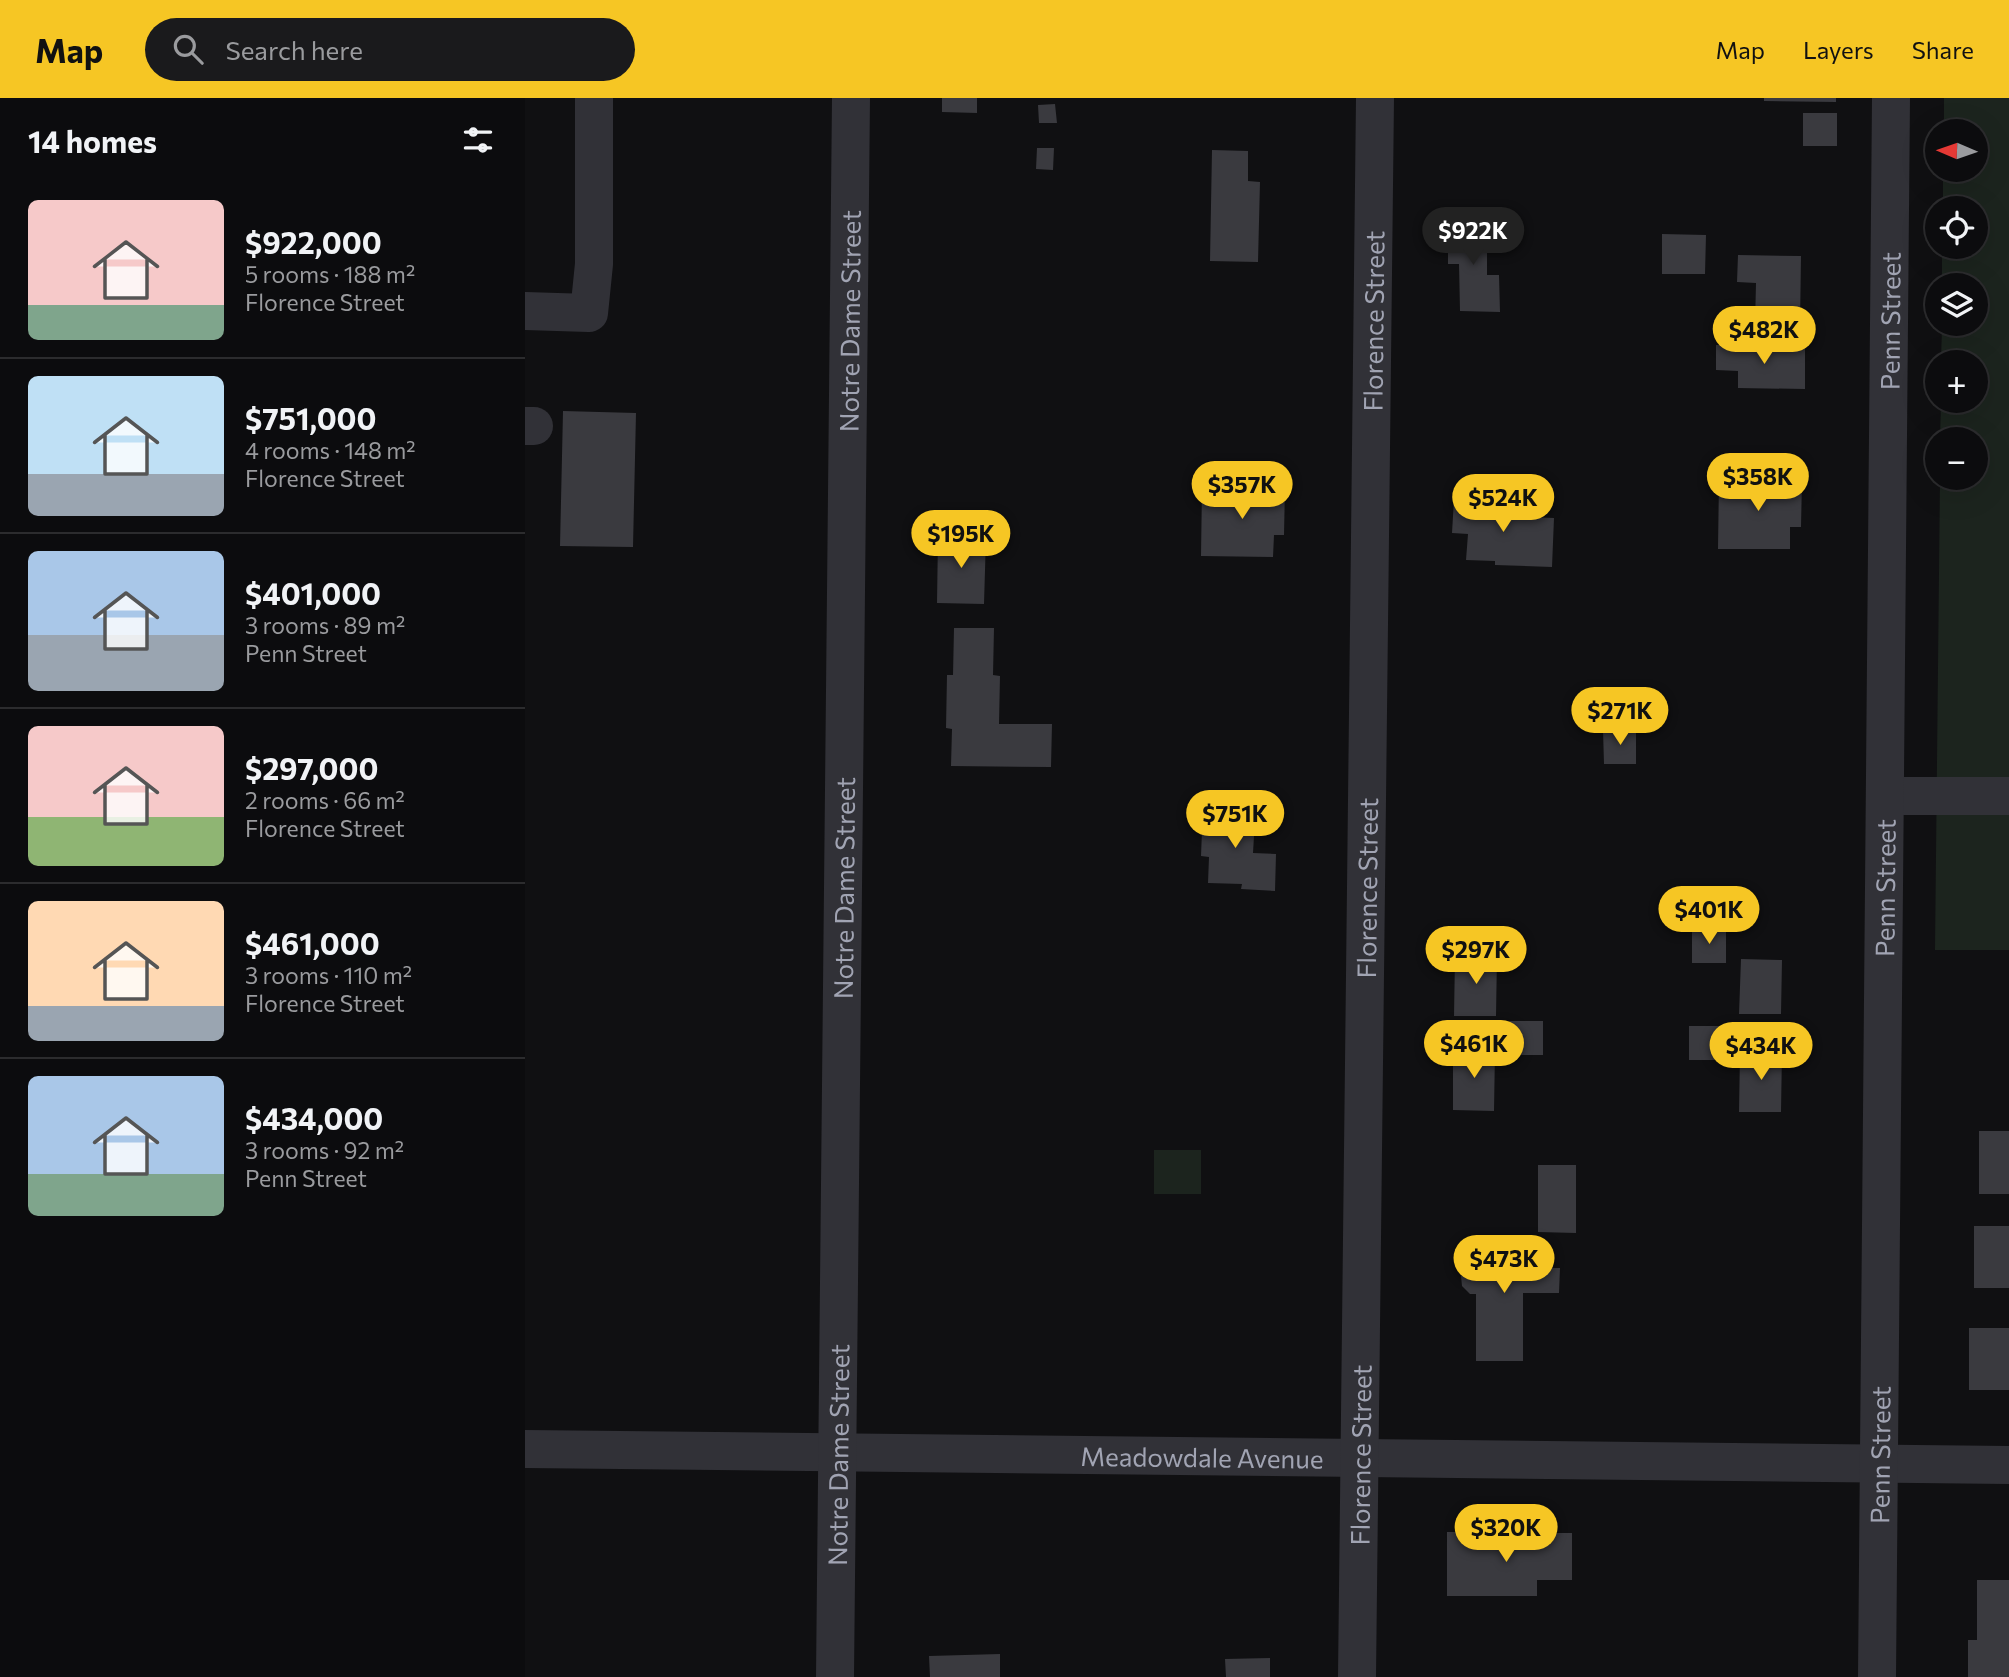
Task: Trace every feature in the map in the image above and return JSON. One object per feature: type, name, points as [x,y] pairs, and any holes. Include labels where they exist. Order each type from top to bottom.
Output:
[{"type":"street","points":[[525,311],[589,313],[594,264],[594,98]]},
{"type":"street","name":"Notre Dame Street","points":[[835,1677],[851,98]]},
{"type":"street","name":"Florence Street","points":[[1357,1677],[1375,98]]},
{"type":"street","name":"Penn Street","points":[[1877,1677],[1891,98]]},
{"type":"street","points":[[1885,796],[2009,796]]},
{"type":"street","name":"Meadowdale Avenue","points":[[525,1449],[2009,1465]]},
{"type":"shaded area","points":[[1944,98],[2009,98],[2009,950],[1935,950],[1940,490],[1988,490],[1988,427],[1940,427],[1941,413],[1988,413],[1988,350],[1941,350],[1942,336],[1988,336],[1988,273],[1942,273],[1942,259],[1988,259],[1988,196],[1943,196],[1943,182],[1988,182],[1988,119],[1944,119]]},
{"type":"shaded area","points":[[1154,1150],[1201,1150],[1201,1194],[1154,1194]]},
{"type":"building","points":[[942,98],[977,98],[977,113],[942,112]]},
{"type":"building","points":[[1764,98],[1836,98],[1836,102],[1764,101]]},
{"type":"building","points":[[1055,104],[1057,123],[1039,123],[1038,105]]},
{"type":"building","points":[[1803,113],[1837,113],[1837,146],[1803,146]]},
{"type":"building","points":[[1037,148],[1054,148],[1053,170],[1036,169]]},
{"type":"building","points":[[1212,150],[1248,151],[1248,181],[1260,182],[1258,262],[1210,261]]},
{"type":"building","points":[[1448,223],[1487,223],[1487,275],[1499,275],[1500,312],[1460,311],[1459,264],[1448,264]]},
{"type":"building","points":[[1662,234],[1706,235],[1705,274],[1662,274]]},
{"type":"building","points":[[1738,255],[1801,256],[1800,325],[1755,324],[1756,283],[1737,282]]},
{"type":"building","points":[[1716,345],[1805,346],[1805,389],[1738,388],[1738,371],[1716,370]]},
{"type":"building","points":[[563,411],[636,413],[633,547],[560,546]]},
{"type":"building","points":[[1719,479],[1802,480],[1801,527],[1790,527],[1790,549],[1718,549]]},
{"type":"building","points":[[1202,487],[1285,487],[1284,535],[1274,535],[1273,557],[1201,556]]},
{"type":"building","points":[[1454,499],[1509,501],[1508,516],[1554,518],[1552,567],[1495,565],[1495,561],[1466,560],[1468,534],[1452,533]]},
{"type":"building","points":[[938,536],[986,537],[984,604],[937,603]]},
{"type":"building","points":[[954,628],[994,628],[993,675],[1000,676],[999,724],[1052,724],[1051,767],[951,766],[952,729],[946,728],[947,675],[953,675]]},
{"type":"building","points":[[1603,730],[1636,730],[1636,764],[1604,764]]},
{"type":"building","points":[[1203,805],[1251,806],[1250,836],[1254,836],[1253,853],[1276,854],[1275,891],[1241,889],[1242,884],[1208,883],[1209,857],[1201,856]]},
{"type":"building","points":[[1726,929],[1726,963],[1692,963],[1692,930]]},
{"type":"building","points":[[1455,956],[1497,956],[1496,1016],[1454,1016]]},
{"type":"building","points":[[1741,959],[1782,960],[1781,1014],[1739,1014]]},
{"type":"building","points":[[1510,1021],[1543,1021],[1543,1055],[1509,1055]]},
{"type":"building","points":[[1689,1026],[1722,1026],[1722,1060],[1689,1060]]},
{"type":"building","points":[[1453,1050],[1495,1051],[1494,1111],[1453,1110]]},
{"type":"building","points":[[1740,1052],[1782,1052],[1781,1112],[1739,1112]]},
{"type":"building","points":[[1979,1131],[2009,1131],[2009,1194],[1979,1194]]},
{"type":"building","points":[[1538,1165],[1576,1165],[1576,1233],[1538,1232]]},
{"type":"building","points":[[1974,1226],[2009,1226],[2009,1288],[1974,1288]]},
{"type":"building","points":[[1477,1236],[1526,1236],[1526,1268],[1560,1268],[1559,1293],[1523,1293],[1523,1361],[1476,1361],[1476,1294],[1470,1294],[1462,1286],[1461,1276],[1469,1268],[1477,1268]]},
{"type":"building","points":[[1969,1328],[2009,1328],[2009,1390],[1969,1390]]},
{"type":"building","points":[[1447,1532],[1490,1532],[1490,1542],[1528,1542],[1527,1533],[1572,1533],[1572,1580],[1537,1580],[1537,1596],[1447,1596]]},
{"type":"building","points":[[1977,1580],[2009,1580],[2009,1677],[1968,1677],[1968,1640],[1977,1640]]},
{"type":"building","points":[[1000,1654],[1000,1677],[930,1677],[929,1656]]},
{"type":"building","points":[[1270,1658],[1270,1677],[1226,1677],[1225,1659]]}]
